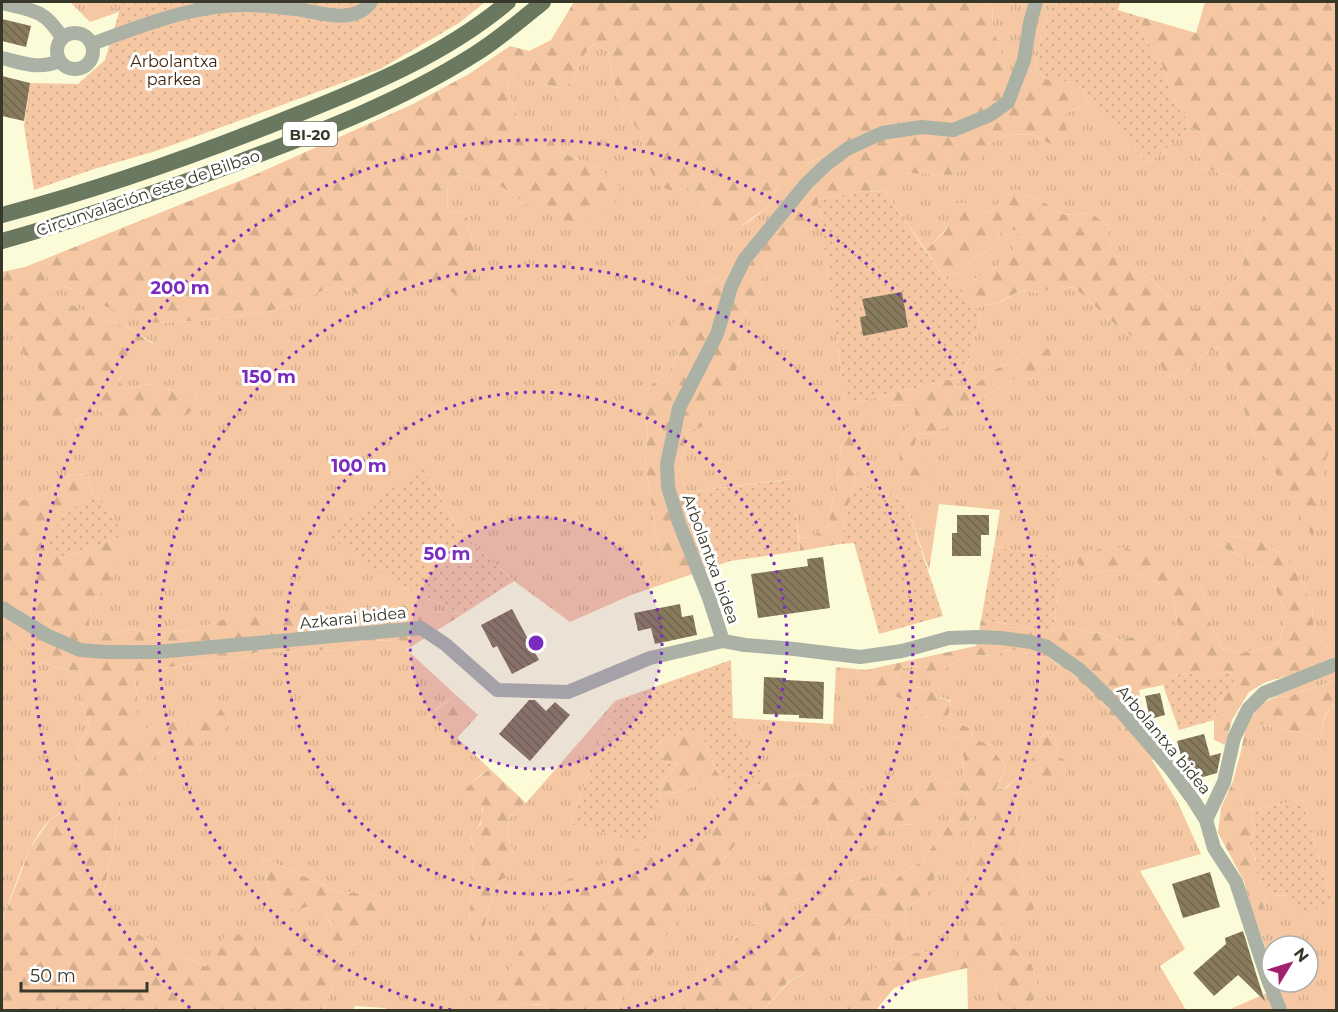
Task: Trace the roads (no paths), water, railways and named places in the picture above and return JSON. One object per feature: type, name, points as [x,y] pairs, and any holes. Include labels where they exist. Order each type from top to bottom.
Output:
[{"type":"main road","name":"Circunvalación este de Bilbao","points":[[2,215],[102,187],[254,132],[357,91],[448,44],[508,2]]},
{"type":"main road","name":"Circunvalación este de Bilbao","points":[[2,241],[56,226],[171,187],[255,156],[399,96],[476,53],[543,2]]},
{"type":"street","points":[[92,44],[146,23],[196,10],[248,4],[300,9],[332,16],[355,14],[371,2]]},
{"type":"street","name":"Arbolantxa bidea","points":[[1036,2],[1024,60],[1008,102],[990,116],[953,130],[922,127],[882,133],[847,149],[807,183],[744,260],[731,287],[717,334],[679,408],[667,464],[668,487],[723,641],[860,657],[902,651],[949,638],[1001,638],[1031,642],[1047,647],[1080,670],[1114,703],[1170,768],[1206,820],[1214,848],[1236,882],[1280,1011]]},
{"type":"street","points":[[2,3],[44,15],[62,38]]},
{"type":"street","points":[[72,32],[84,35],[92,44],[92,57],[83,67],[70,68],[59,61],[58,43],[72,32]]},
{"type":"street","points":[[2,58],[33,66],[48,66],[59,61]]},
{"type":"street","name":"Azkarai bidea","points":[[2,608],[48,636],[80,650],[107,652],[156,652],[421,628],[445,644],[497,690],[568,692],[650,658],[723,641]]},
{"type":"street","points":[[1206,820],[1224,782],[1234,738],[1248,710],[1264,693],[1336,664]]},
{"type":"park label","name":"Arbolantxa parkea","points":[[174,70]]}]
